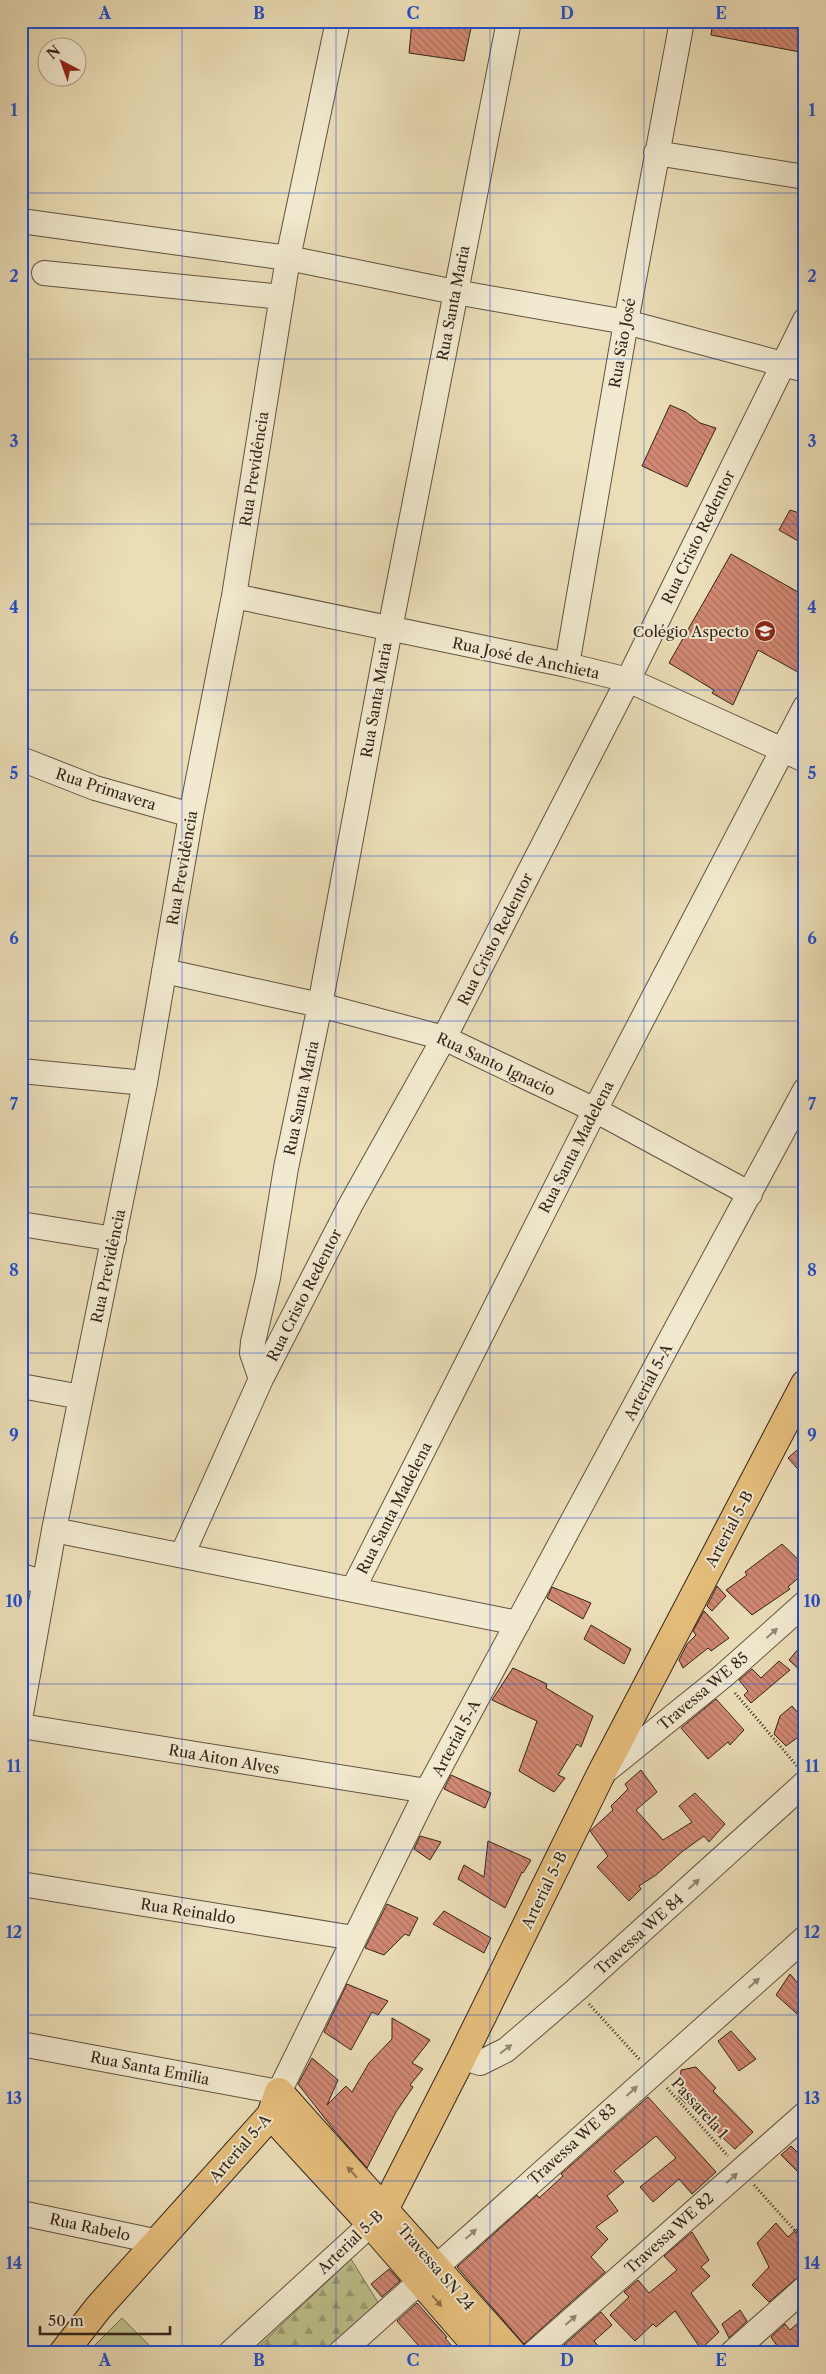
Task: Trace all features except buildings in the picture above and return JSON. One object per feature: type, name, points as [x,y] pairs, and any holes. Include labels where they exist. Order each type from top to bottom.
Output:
[{"type":"main road","name":"Arterial 5-B","points":[[378,2216],[462,2057],[600,1776],[805,1384]]},
{"type":"main road","name":"Travessa SN 24","points":[[275,2104],[378,2216],[427,2274],[482,2353]]},
{"type":"main road","name":"Arterial 5-A","points":[[63,2353],[98,2308],[159,2242],[275,2104]]},
{"type":"main road","name":"Travessa SN 24","points":[[427,2274],[512,2353]]},
{"type":"street","name":"Rua Previdência","points":[[21,1714],[54,1530],[145,1082],[191,815],[234,596],[288,258],[338,21]]},
{"type":"street","name":"Rua Santa Maria","points":[[261,1379],[252,1352],[253,1342],[268,1278],[286,1168],[320,1005],[390,629],[509,21]]},
{"type":"street","name":"Rua São José","points":[[567,665],[656,153],[682,21]]},
{"type":"street","points":[[656,153],[805,177]]},
{"type":"street","points":[[21,221],[288,258],[455,292],[626,322],[794,367]]},
{"type":"street","points":[[44,273],[282,297]]},
{"type":"street","name":"Rua Cristo Redentor","points":[[182,1554],[261,1379],[351,1204],[444,1038],[628,680],[794,367],[805,320]]},
{"type":"street","name":"Rua José de Anchieta","points":[[234,596],[567,665],[628,680],[805,760]]},
{"type":"street","name":"Rua Santa Madelena","points":[[353,1589],[595,1110],[805,707]]},
{"type":"street","name":"Rua Primavera","points":[[21,760],[95,788],[191,815]]},
{"type":"street","name":"Rua Santo Ignacio","points":[[164,971],[320,1005],[444,1038],[595,1110],[750,1194]]},
{"type":"street","points":[[21,1071],[145,1082]]},
{"type":"street","name":"Arterial 5-A","points":[[275,2104],[427,1791],[805,1090]]},
{"type":"street","points":[[21,1224],[114,1238]]},
{"type":"street","points":[[21,1386],[81,1397]]},
{"type":"street","points":[[54,1530],[182,1554],[518,1623]]},
{"type":"street","points":[[21,1576],[44,1582]]},
{"type":"street","name":"Travessa WE 85","points":[[600,1776],[722,1677],[805,1603]]},
{"type":"street","name":"Rua Aiton Alves","points":[[21,1726],[427,1791]]},
{"type":"street","name":"Travessa WE 84","points":[[462,2057],[480,2063],[492,2058],[576,1990],[802,1776]]},
{"type":"street","name":"Rua Reinaldo","points":[[21,1884],[354,1938]]},
{"type":"street","name":"Travessa WE 83","points":[[340,2353],[652,2072],[805,1938]]},
{"type":"street","name":"Rua Santa Emilia","points":[[21,2044],[275,2104]]},
{"type":"street","name":"Travessa WE 82","points":[[534,2353],[805,2114]]},
{"type":"street","name":"Rua Rabelo","points":[[21,2213],[159,2242]]},
{"type":"street","name":"Arterial 5-B","points":[[230,2353],[378,2216]]},
{"type":"street","points":[[732,2353],[805,2288]]},
{"type":"path","points":[[722,1677],[802,1776]]},
{"type":"path","name":"Passarela 1","points":[[576,1990],[805,2242]]},
{"type":"green space","points":[[351,2259],[379,2304],[324,2353],[252,2353]]},
{"type":"green space","points":[[122,2318],[157,2353],[87,2353]]},
{"type":"place","name":"Colégio Aspecto","points":[[765,631]]}]
